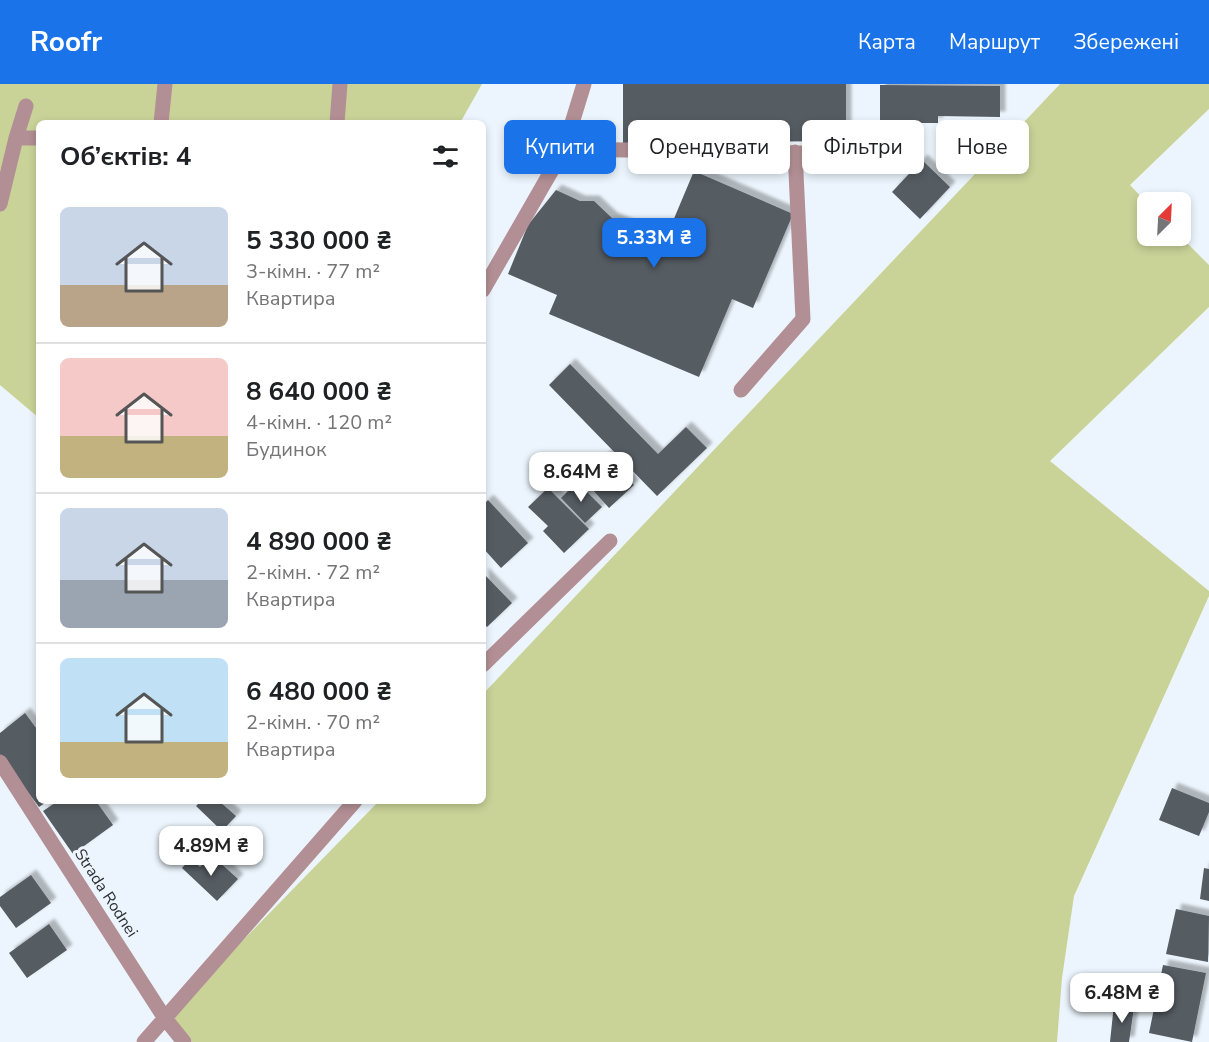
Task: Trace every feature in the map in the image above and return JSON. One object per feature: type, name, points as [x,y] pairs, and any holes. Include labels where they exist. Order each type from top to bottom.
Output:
[{"type":"street","points":[[160,120],[165,84]]},
{"type":"street","points":[[338,120],[340,84]]},
{"type":"street","points":[[573,120],[584,84]]},
{"type":"street","points":[[0,204],[26,105]]},
{"type":"street","points":[[16,138],[36,138]]},
{"type":"street","points":[[616,150],[802,152]]},
{"type":"street","points":[[741,390],[803,319],[795,152]]},
{"type":"street","points":[[486,285],[550,174]]},
{"type":"street","points":[[486,662],[610,542]]},
{"type":"street","name":"Strada Rodnei","points":[[0,762],[164,1017],[184,1042]]},
{"type":"street","points":[[144,1042],[352,804]]},
{"type":"green space","points":[[0,84],[482,84],[462,120],[36,120],[36,415],[0,385]]},
{"type":"green space","points":[[1060,84],[1209,84],[1209,109],[1130,185],[1137,192],[1137,246],[1190,246],[1209,265],[1209,307],[1050,461],[1209,591],[1209,596],[1074,896],[1062,978],[1057,1042],[192,1042],[168,1017],[376,804],[486,804],[486,691],[975,174],[1029,174],[1029,120],[1026,120]]},
{"type":"building","points":[[623,84],[846,84],[846,120],[802,120],[802,141],[790,142],[790,120],[628,120],[628,143],[623,143]]},
{"type":"building","points":[[880,85],[1000,86],[1000,117],[938,116],[936,123],[924,123],[924,120],[880,120]]},
{"type":"building","points":[[924,162],[950,187],[920,219],[892,192],[909,174],[924,174]]},
{"type":"building","points":[[693,174],[701,174],[793,214],[753,308],[732,299],[699,377],[549,314],[557,295],[508,274],[528,225],[556,190],[580,201],[594,201],[612,218],[665,240]]},
{"type":"building","points":[[570,364],[658,454],[686,427],[707,448],[657,496],[549,385]]},
{"type":"building","points":[[607,455],[634,485],[609,508],[582,478]]},
{"type":"building","points":[[577,482],[602,507],[585,523],[561,498]]},
{"type":"building","points":[[548,488],[589,529],[564,553],[543,531],[548,526],[528,507]]},
{"type":"building","points":[[488,500],[528,543],[501,568],[486,551],[486,502]]},
{"type":"building","points":[[486,576],[512,603],[486,626]]},
{"type":"building","points":[[25,713],[36,728],[36,803],[0,755],[0,733]]},
{"type":"building","points":[[1172,788],[1209,803],[1209,812],[1199,836],[1159,820]]},
{"type":"building","points":[[54,804],[98,804],[113,825],[73,854],[43,811]]},
{"type":"building","points":[[198,804],[222,804],[236,816],[222,831],[196,806]]},
{"type":"building","points":[[191,858],[200,867],[208,859],[213,864],[217,860],[238,879],[217,901],[182,868]]},
{"type":"building","points":[[1204,868],[1209,869],[1209,901],[1200,899]]},
{"type":"building","points":[[31,875],[51,903],[16,928],[0,906],[0,897]]},
{"type":"building","points":[[1176,909],[1209,916],[1208,962],[1166,954]]},
{"type":"building","points":[[49,924],[67,950],[27,978],[9,953]]},
{"type":"building","points":[[1163,965],[1206,973],[1192,1042],[1149,1033]]},
{"type":"building","points":[[1114,1004],[1134,1007],[1129,1042],[1110,1042]]}]
